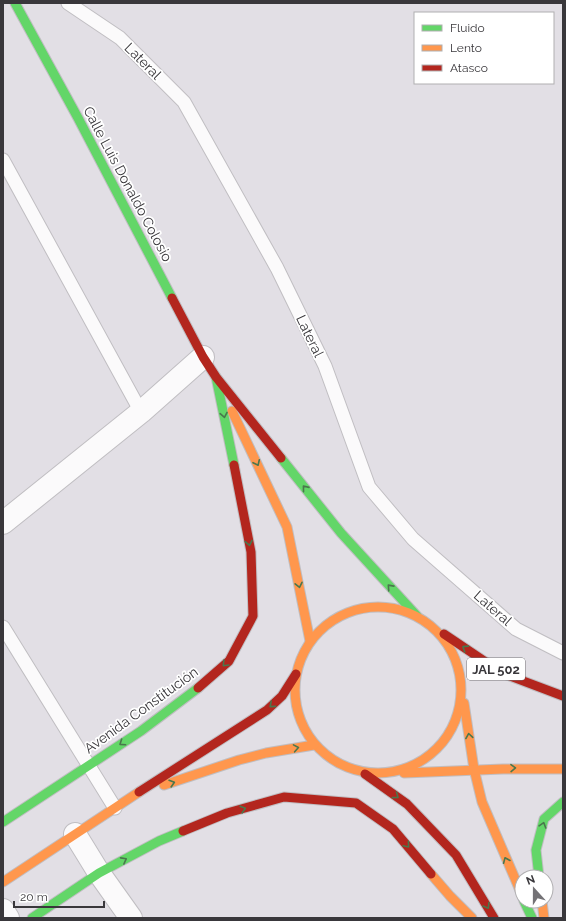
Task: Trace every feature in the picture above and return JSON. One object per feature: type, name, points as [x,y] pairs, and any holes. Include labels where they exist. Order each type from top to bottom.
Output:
[{"type":"main road","name":"Calle Luis Donaldo Colosio","points":[[15,3],[78,118],[202,357],[216,377]]},
{"type":"main road","points":[[216,377],[341,533],[416,616]]},
{"type":"main road","points":[[216,377],[287,527],[310,641]]},
{"type":"main road","name":"Avenida Constitución","points":[[3,822],[89,766],[194,692],[229,661],[253,616],[251,552],[216,377]]},
{"type":"main road","points":[[3,882],[266,710],[282,696],[296,674],[301,657],[310,641],[327,624],[347,613],[371,607],[394,608],[416,616],[436,629],[451,648],[460,671],[462,695],[474,769],[482,802],[514,876]]},
{"type":"main road","name":"JAL 502","points":[[436,629],[502,673],[563,696]]},
{"type":"main road","points":[[296,674],[296,712],[314,745],[337,764],[365,774],[407,804],[456,855],[494,918]]},
{"type":"main road","points":[[393,774],[419,764],[441,746],[456,722],[462,695]]},
{"type":"main road","points":[[134,795],[239,760],[266,753],[314,745]]},
{"type":"main road","points":[[365,774],[393,774],[474,769],[563,769]]},
{"type":"main road","points":[[32,918],[100,873],[159,841],[227,813],[284,797],[356,803],[393,829],[450,896],[472,918]]},
{"type":"main road","points":[[538,869],[536,850],[544,819],[563,802]]},
{"type":"street","points":[[3,523],[141,412],[202,357]]},
{"type":"street","points":[[75,834],[131,918]]},
{"type":"street","points":[[3,910],[8,918]]},
{"type":"lane","name":"Lateral","points":[[68,3],[120,38],[184,102],[277,268],[325,366],[369,486],[413,539],[516,629],[563,653]]},
{"type":"lane","points":[[3,160],[141,412]]},
{"type":"lane","points":[[3,627],[115,808]]},
{"type":"traffic: fast","points":[[15,3],[78,118],[172,298]]},
{"type":"traffic: fast","points":[[216,377],[234,465]]},
{"type":"traffic: fast","points":[[281,458],[341,533],[417,616]]},
{"type":"traffic: fast","points":[[3,822],[141,731],[198,688]]},
{"type":"traffic: fast","points":[[538,869],[536,850],[544,819],[563,802]]},
{"type":"traffic: fast","points":[[32,918],[99,873],[159,841],[183,831]]},
{"type":"traffic: fast","points":[[528,909],[532,918]]},
{"type":"traffic: slow","points":[[232,411],[287,527],[310,641]]},
{"type":"traffic: slow","points":[[370,607],[386,607],[402,610],[417,616],[431,625],[443,637],[452,651],[458,666],[461,690],[460,706],[452,729],[443,743],[431,755],[417,764],[402,770],[386,773],[370,773],[354,770],[339,764],[325,755],[313,743],[304,729],[298,714],[295,698],[295,682],[298,666],[304,651],[313,637],[325,625],[339,616],[354,610],[370,607]]},
{"type":"traffic: slow","points":[[464,703],[474,769],[482,802],[514,876]]},
{"type":"traffic: slow","points":[[164,785],[239,760],[266,753],[314,745]]},
{"type":"traffic: slow","points":[[404,773],[503,769],[563,769]]},
{"type":"traffic: slow","points":[[3,882],[139,792]]},
{"type":"traffic: slow","points":[[431,874],[472,918]]},
{"type":"traffic: slow","points":[[543,909],[544,918]]},
{"type":"traffic: jam","points":[[172,298],[203,357],[216,377],[281,458]]},
{"type":"traffic: jam","points":[[198,688],[229,661],[253,616],[251,552],[234,465]]},
{"type":"traffic: jam","points":[[444,634],[502,673],[563,696]]},
{"type":"traffic: jam","points":[[139,792],[267,710],[282,696],[296,674]]},
{"type":"traffic: jam","points":[[365,774],[407,804],[456,855],[494,918]]},
{"type":"traffic: jam","points":[[183,831],[227,813],[284,797],[356,803],[393,829],[431,874]]}]
